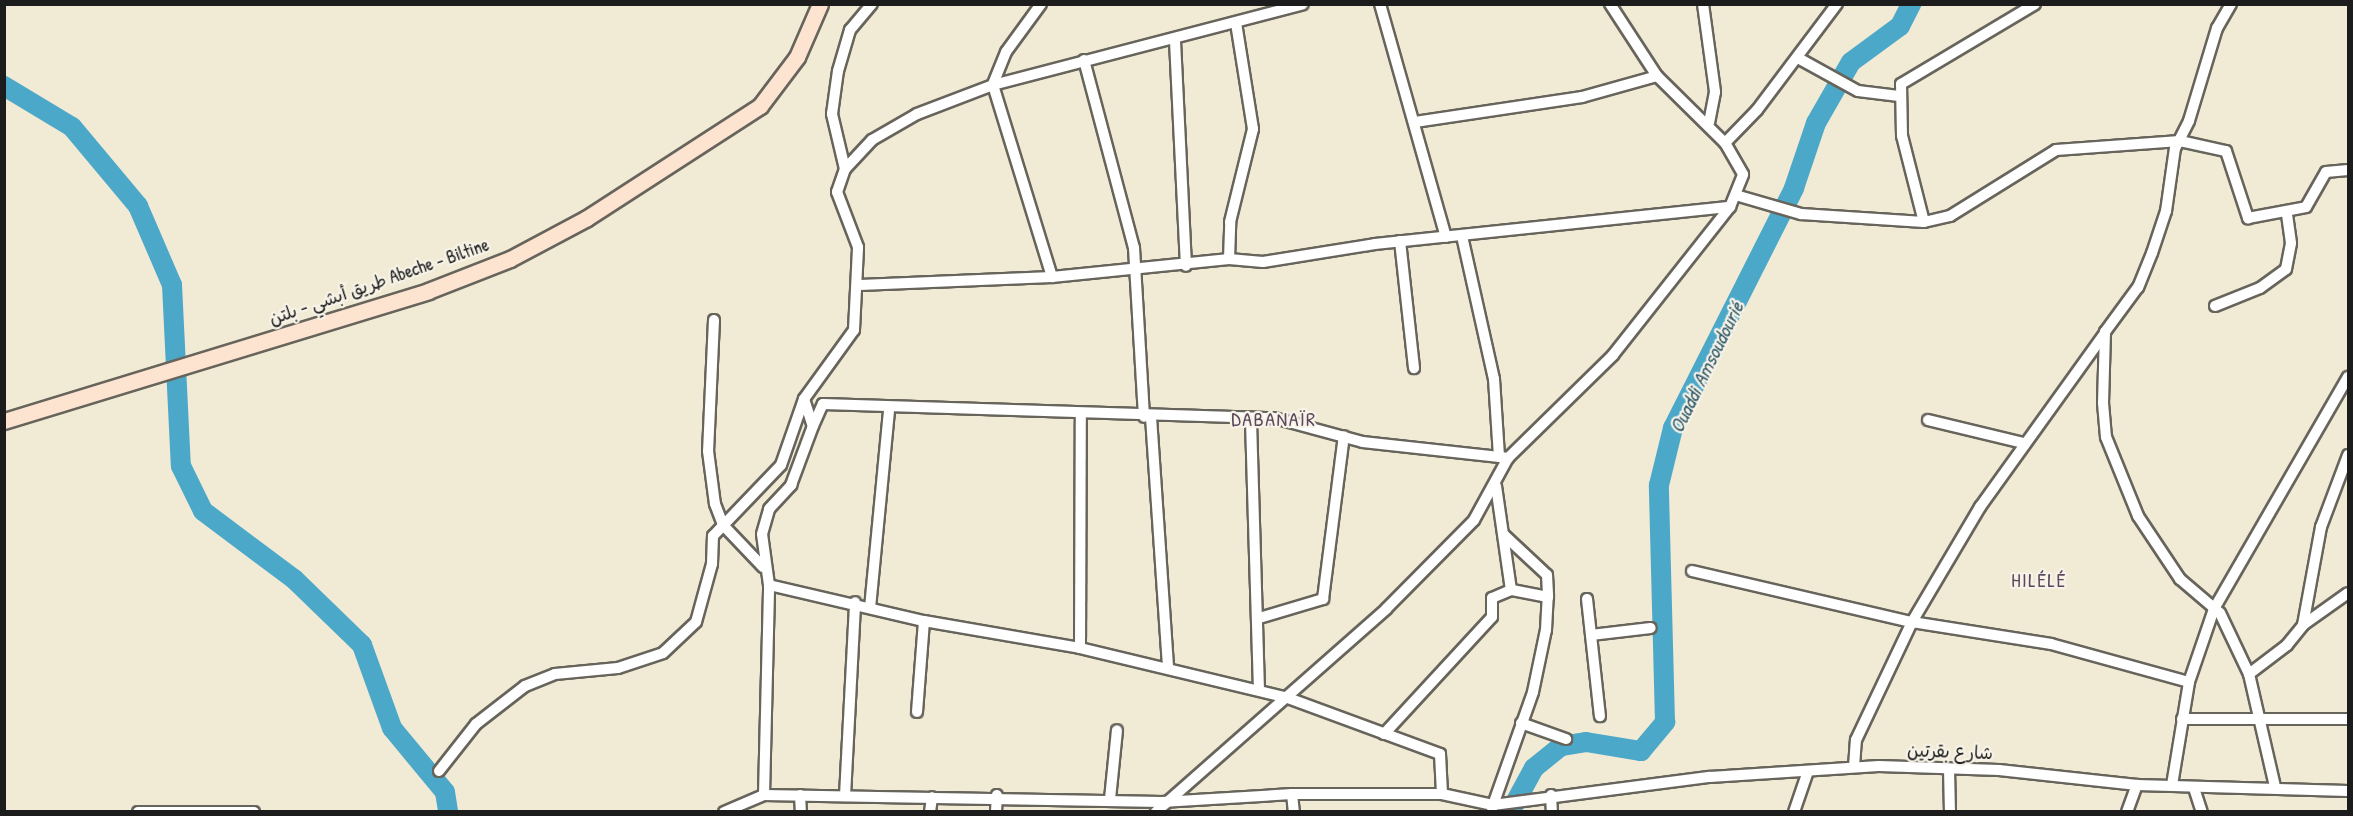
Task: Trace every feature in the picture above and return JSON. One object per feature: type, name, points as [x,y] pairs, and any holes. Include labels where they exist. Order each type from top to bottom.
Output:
[{"type":"main road","name":"طريق أبشي - بلتن Abeche - Biltine","points":[[4,421],[428,291],[510,259],[587,218],[760,106],[797,57],[820,4]]},
{"type":"street","points":[[845,169],[832,114],[838,71],[850,30],[872,4]]},
{"type":"street","points":[[1041,4],[1005,51],[993,85],[1052,278]]},
{"type":"street","points":[[439,771],[476,724],[525,686],[555,674],[618,668],[663,653],[696,622],[712,564],[712,536],[781,465],[804,399],[854,330],[860,285],[858,247],[837,192],[845,169],[893,126],[993,85],[1084,60],[1175,41],[1303,4]]},
{"type":"street","points":[[1380,4],[1446,237]]},
{"type":"street","points":[[1503,457],[1613,355],[1739,196],[1743,174],[1725,143],[1709,122],[1658,76],[1610,4]]},
{"type":"street","points":[[1703,4],[1715,92],[1709,122]]},
{"type":"street","points":[[1725,143],[1798,58],[1837,4]]},
{"type":"street","points":[[1924,222],[1913,194],[1899,96],[1902,84],[1925,68],[2035,4]]},
{"type":"street","points":[[1854,767],[1860,729],[1912,622],[2024,442],[2138,287],[2152,253],[2180,141],[2217,28],[2231,4]]},
{"type":"street","points":[[1229,259],[1230,222],[1253,129],[1236,23]]},
{"type":"street","points":[[1175,41],[1186,266]]},
{"type":"street","points":[[1798,58],[1858,90],[1899,96]]},
{"type":"street","points":[[1084,60],[1136,271],[1168,667]]},
{"type":"street","points":[[1415,122],[1582,97],[1658,76]]},
{"type":"street","points":[[1739,196],[1801,214],[1924,222],[1950,216],[2056,150],[2180,141],[2226,151],[2248,218],[2287,213],[2311,203],[2326,172],[2349,170]]},
{"type":"street","points":[[860,285],[1052,278],[1186,266],[1229,259],[1263,262],[1322,256],[1400,241],[1730,207]]},
{"type":"street","points":[[2215,306],[2259,288],[2286,269],[2291,243],[2287,213]]},
{"type":"street","points":[[1159,807],[1288,698],[1474,520],[1496,486],[1503,457],[1494,379],[1462,236]]},
{"type":"street","points":[[1400,241],[1414,368]]},
{"type":"street","points":[[714,320],[708,451],[723,525],[763,567],[770,585],[764,795]]},
{"type":"street","points":[[2105,332],[2104,415],[2118,471],[2159,551],[2196,598],[2214,609],[2249,674],[2261,718],[2275,787]]},
{"type":"street","points":[[2172,785],[2189,682],[2214,609],[2349,377]]},
{"type":"street","points":[[804,399],[813,426]]},
{"type":"street","points":[[763,567],[769,509],[791,485],[823,404],[889,409],[1251,421],[1274,418],[1344,436],[1503,457]]},
{"type":"street","points":[[870,608],[889,409]]},
{"type":"street","points":[[1080,648],[1081,414]]},
{"type":"street","points":[[1928,420],[2024,442]]},
{"type":"street","points":[[1251,421],[1259,618],[1259,689]]},
{"type":"street","points":[[1259,618],[1323,599],[1344,436]]},
{"type":"street","points":[[2303,625],[2321,527],[2349,455]]},
{"type":"street","points":[[1496,486],[1511,590]]},
{"type":"street","points":[[724,812],[764,795],[932,797],[998,795],[1110,799],[1159,807],[1292,794],[1442,794],[1492,808],[1540,664],[1548,597],[1547,575],[1503,534]]},
{"type":"street","points":[[1692,571],[1912,622],[2051,644],[2189,682]]},
{"type":"street","points":[[770,585],[855,602],[870,608],[924,621],[1080,648],[1168,667],[1288,698],[1440,754],[1442,794]]},
{"type":"street","points":[[1384,734],[1492,617],[1492,598],[1511,590],[1548,597]]},
{"type":"street","points":[[2249,674],[2287,645],[2303,625],[2349,593]]},
{"type":"street","points":[[1587,599],[1600,716]]},
{"type":"street","points":[[845,796],[855,602]]},
{"type":"street","points":[[917,712],[924,621]]},
{"type":"street","points":[[1591,635],[1651,628]]},
{"type":"street","points":[[2182,719],[2349,720]]},
{"type":"street","points":[[1521,723],[1566,739]]},
{"type":"street","points":[[1110,799],[1117,730]]},
{"type":"street","name":"شارع بقرتين","points":[[1492,808],[1551,795],[1854,767],[1949,769],[2194,788],[2275,787],[2349,791]]},
{"type":"street","points":[[1949,769],[1950,812]]},
{"type":"street","points":[[1794,812],[1808,771]]},
{"type":"street","points":[[2127,812],[2137,785]]},
{"type":"street","points":[[2194,788],[2202,812]]},
{"type":"street","points":[[1292,794],[1294,812]]},
{"type":"street","points":[[800,795],[801,812]]},
{"type":"street","points":[[996,812],[998,795]]},
{"type":"street","points":[[1551,795],[1552,812]]},
{"type":"street","points":[[930,812],[932,797]]},
{"type":"street","points":[[138,812],[254,812]]},
{"type":"waterway","name":"Ouaddi Amsoudourié","points":[[1510,812],[1534,768],[1561,746],[1586,742],[1641,751],[1665,722],[1659,485],[1673,428],[1794,188],[1816,123],[1851,62],[1900,26],[1911,4]]},
{"type":"waterway","points":[[4,86],[72,127],[138,206],[172,285],[181,466],[203,511],[294,579],[362,645],[392,728],[445,792],[448,812]]},
{"type":"district","name":"DABANAÏR","points":[[1274,418]]},
{"type":"district","name":"HILÉLÉ","points":[[2039,579]]}]
